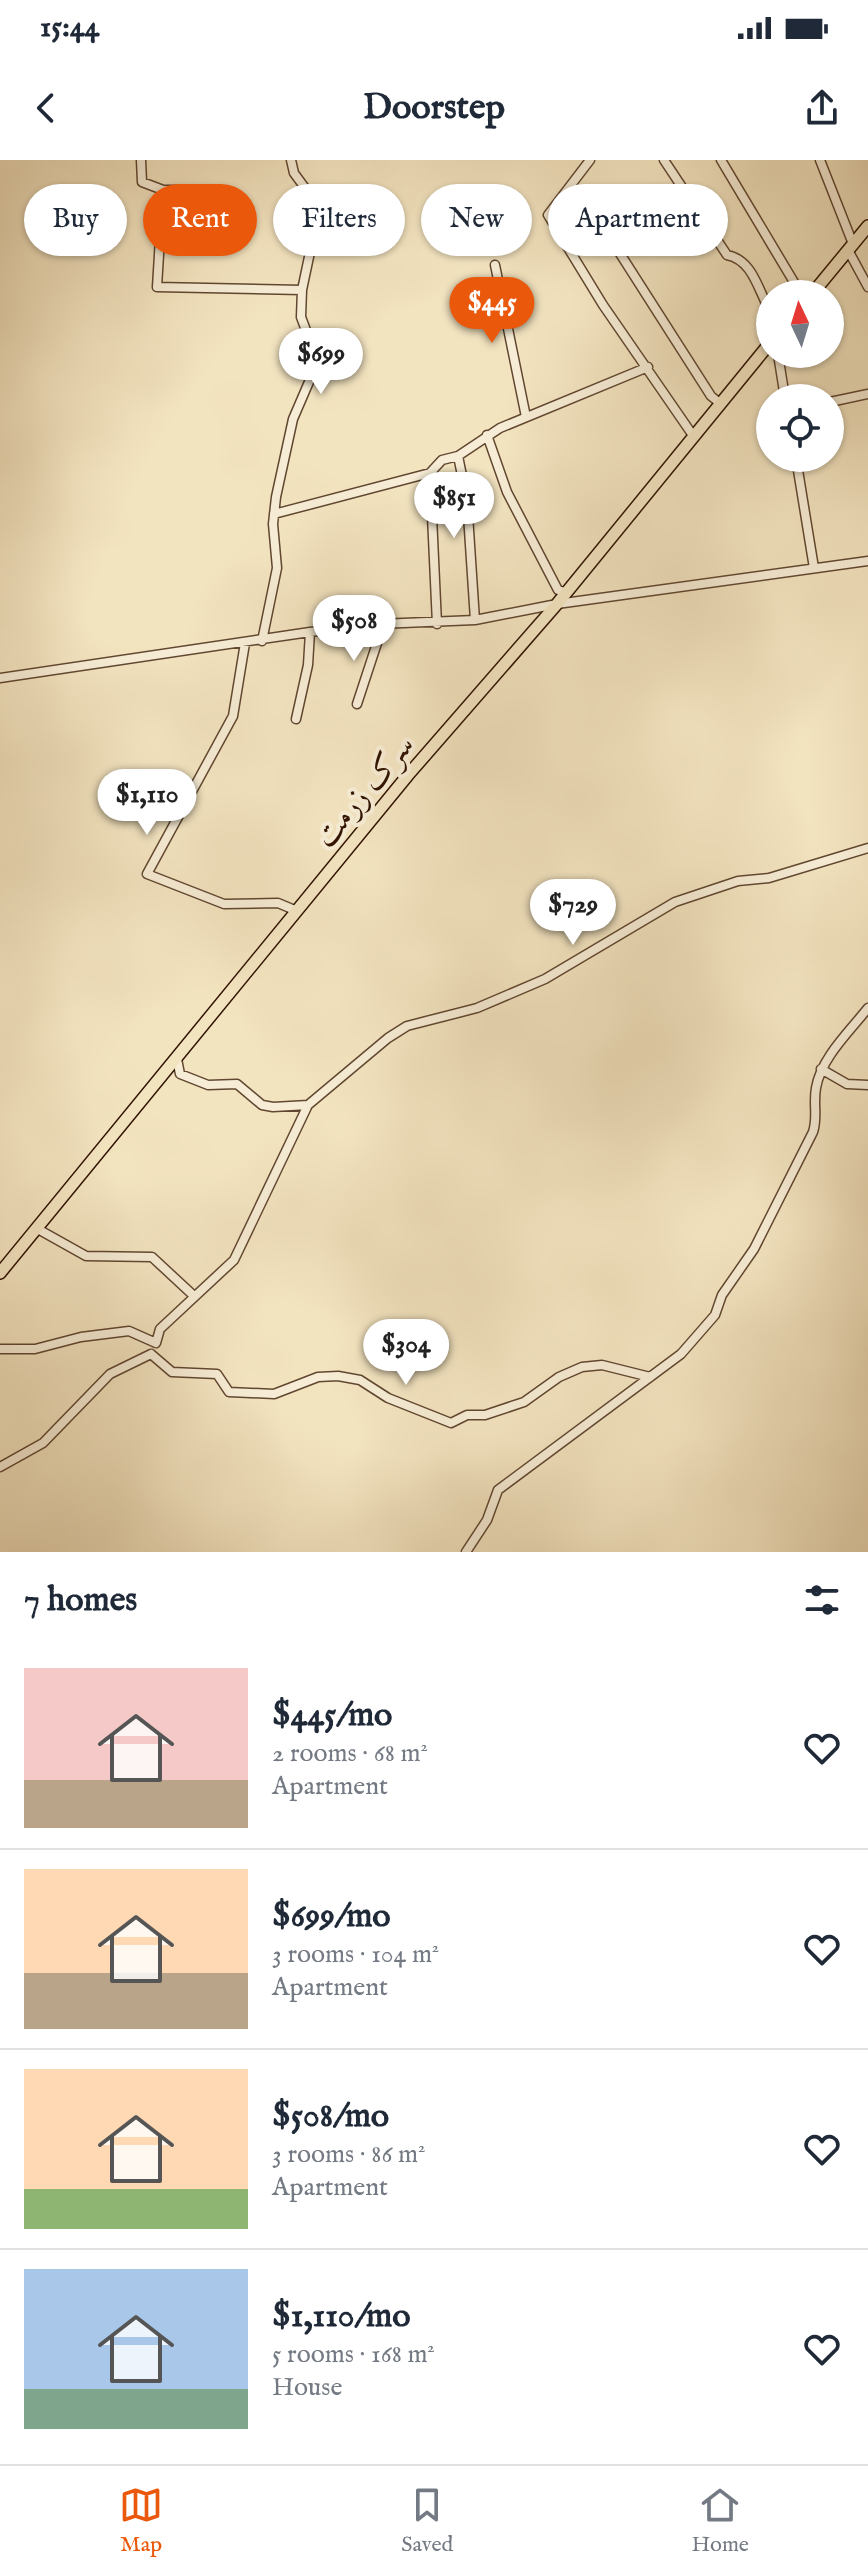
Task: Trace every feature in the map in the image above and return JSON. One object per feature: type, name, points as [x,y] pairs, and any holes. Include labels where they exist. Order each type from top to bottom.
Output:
[{"type":"highway","points":[[824,280],[868,226]]},
{"type":"highway","name":"سرک زرمت","points":[[0,1273],[408,775],[557,604],[756,360]]},
{"type":"street","points":[[141,160],[142,182],[147,184]]},
{"type":"street","points":[[262,641],[277,568],[274,514],[293,419],[315,368],[316,357],[301,317],[302,290],[317,219],[316,203],[294,173],[291,160]]},
{"type":"street","points":[[590,160],[548,215],[603,305],[694,437]]},
{"type":"street","points":[[664,160],[727,255],[739,257],[756,282]]},
{"type":"street","points":[[721,160],[793,280]]},
{"type":"street","points":[[820,160],[868,287]]},
{"type":"street","points":[[159,256],[157,287],[302,290]]},
{"type":"street","points":[[622,256],[711,396],[721,404]]},
{"type":"street","points":[[495,265],[526,417]]},
{"type":"street","points":[[274,514],[430,473],[442,460],[458,456],[487,435],[648,367]]},
{"type":"street","points":[[844,399],[868,394]]},
{"type":"street","points":[[487,435],[507,492],[558,590],[565,592]]},
{"type":"street","points":[[458,456],[467,500],[475,620]]},
{"type":"street","points":[[798,472],[814,568]]},
{"type":"street","points":[[430,473],[437,624]]},
{"type":"street","points":[[0,678],[310,632],[379,624],[437,624],[475,620],[557,604],[868,561]]},
{"type":"street","points":[[357,704],[380,634],[379,624]]},
{"type":"street","points":[[296,719],[310,632]]},
{"type":"street","points":[[245,643],[233,716],[147,874],[224,904],[278,903],[297,911]]},
{"type":"street","points":[[151,1354],[160,1329],[234,1260],[306,1108],[407,1026],[477,1008],[534,984],[589,956],[675,902],[738,881],[769,878],[868,848]]},
{"type":"street","points":[[466,1552],[487,1520],[498,1490],[681,1354],[715,1315],[722,1295],[754,1249],[813,1132],[818,1119],[815,1091],[821,1069],[868,1008]]},
{"type":"street","points":[[177,1059],[180,1074],[208,1085],[237,1084],[262,1105],[306,1108]]},
{"type":"street","points":[[821,1069],[847,1084],[868,1085]]},
{"type":"street","points":[[36,1228],[86,1256],[152,1257],[194,1296]]},
{"type":"street","points":[[0,1349],[35,1349],[81,1337],[129,1331],[153,1343]]},
{"type":"street","points":[[151,1354],[172,1372],[217,1374],[229,1392],[274,1394],[318,1377],[360,1380],[388,1398],[451,1423],[467,1415],[485,1415],[524,1402],[559,1377],[582,1367],[602,1365],[650,1377]]},
{"type":"street","points":[[0,1467],[43,1443],[110,1374],[151,1354]]}]
